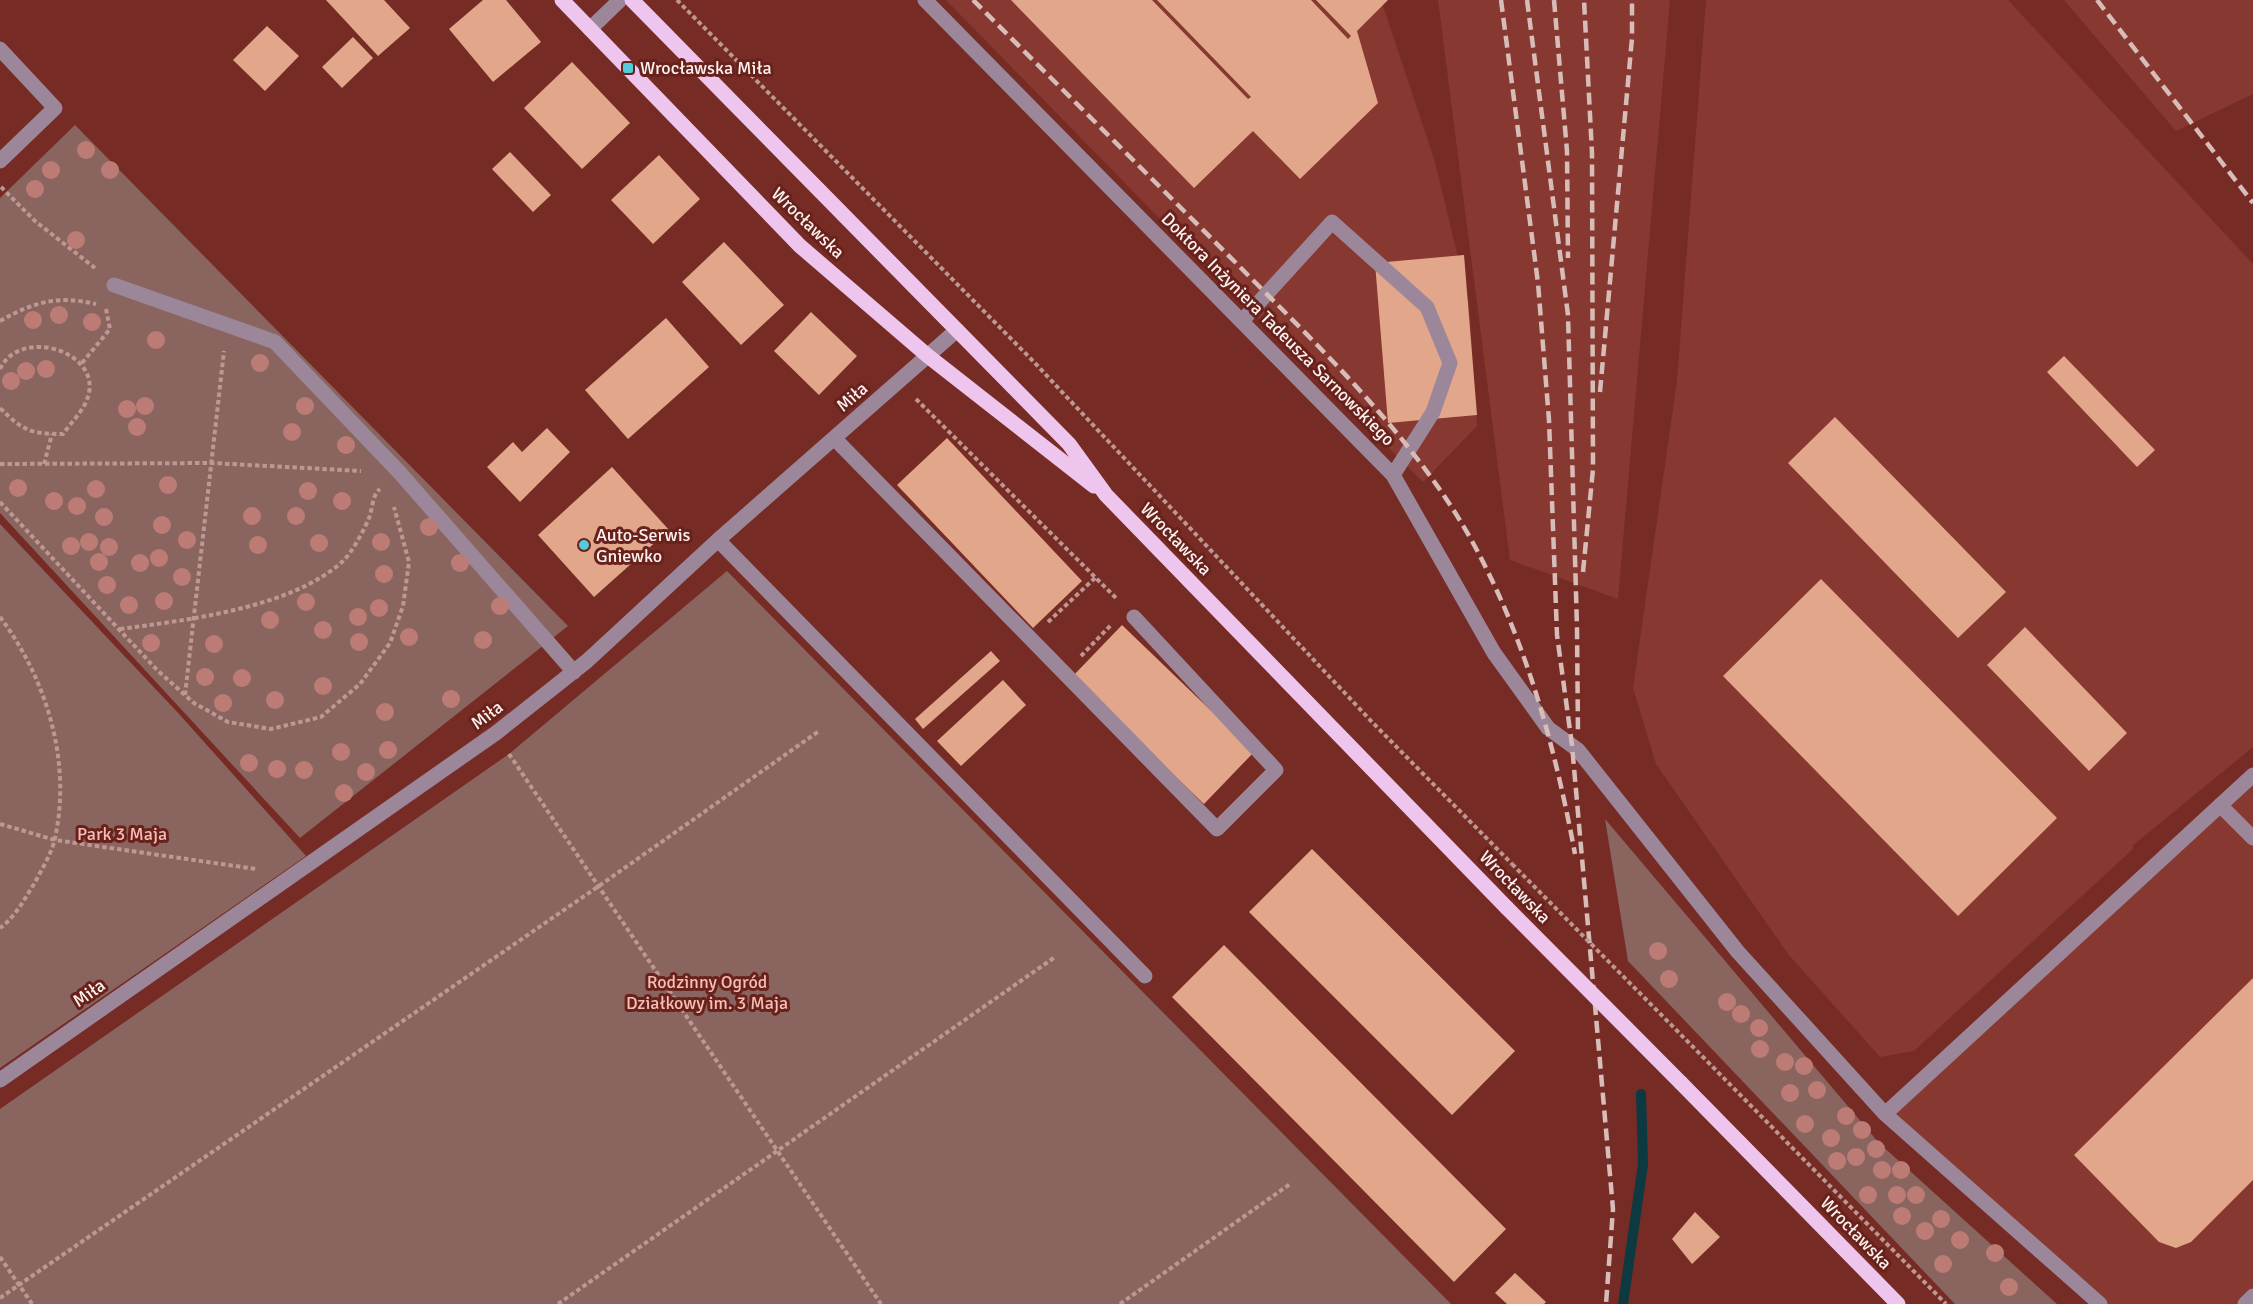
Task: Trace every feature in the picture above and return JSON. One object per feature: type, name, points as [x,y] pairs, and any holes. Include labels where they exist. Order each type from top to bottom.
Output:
[{"type":"main road","name":"Wrocławska","points":[[562,0],[800,246],[928,356],[1054,457],[1106,495]]},
{"type":"main road","name":"Wrocławska","points":[[632,0],[1069,444],[1106,495],[1507,908],[1898,1304]]},
{"type":"street","points":[[590,29],[620,0]]},
{"type":"street","name":"Doktora Inżyniera Tadeusza Sarnowskiego","points":[[925,0],[1393,475],[1494,653],[1548,728],[1578,750],[1738,952],[1885,1114],[2100,1304]]},
{"type":"street","points":[[0,49],[55,108],[0,161]]},
{"type":"street","points":[[1242,321],[1332,222],[1427,307],[1450,363],[1433,412],[1393,475]]},
{"type":"street","points":[[114,285],[227,327],[275,342],[400,473],[573,672]]},
{"type":"street","name":"Miła","points":[[0,1080],[496,733],[573,672],[718,540],[957,330]]},
{"type":"street","points":[[834,438],[1217,829],[1276,770],[1130,613]]},
{"type":"street","points":[[718,540],[1145,976]]},
{"type":"street","points":[[1885,1114],[2253,775]]},
{"type":"street","points":[[2220,805],[2253,838]]},
{"type":"street","points":[[2245,1304],[2253,1296]]},
{"type":"path","points":[[0,186],[35,221],[114,285]]},
{"type":"path","points":[[0,321],[27,307],[70,298],[106,306],[110,329],[82,363]]},
{"type":"path","points":[[185,695],[227,327]]},
{"type":"path","points":[[0,369],[15,352],[38,347],[64,351],[82,363],[90,385],[86,402],[63,434],[37,434],[19,427],[0,408]]},
{"type":"path","points":[[898,382],[1130,613],[1064,673]]},
{"type":"path","points":[[44,464],[52,434]]},
{"type":"path","points":[[0,464],[212,463],[400,473]]},
{"type":"path","points":[[119,630],[194,619],[306,587],[345,560],[369,518],[376,492],[400,473]]},
{"type":"path","points":[[0,502],[119,630],[194,703],[228,722],[271,729],[321,717],[360,684],[390,643],[403,606],[409,562],[392,494],[400,473]]},
{"type":"path","points":[[1031,639],[1096,577]]},
{"type":"path","points":[[0,616],[13,633],[53,722],[60,802],[55,840],[22,904],[0,928]]},
{"type":"path","points":[[0,1298],[599,886],[819,731]]},
{"type":"path","points":[[509,754],[881,1304]]},
{"type":"path","points":[[0,824],[55,840],[292,874]]},
{"type":"path","points":[[1512,864],[1946,1304]]},
{"type":"path","points":[[558,1304],[1055,957]]},
{"type":"path","points":[[1120,1304],[1290,1184]]},
{"type":"path","points":[[0,1257],[32,1304]]},
{"type":"shaded area","points":[[946,0],[1381,0],[1435,162],[1469,303],[1477,426],[1423,482],[1250,311]]},
{"type":"shaded area","points":[[1438,0],[1670,0],[1618,599],[1510,560]]},
{"type":"shaded area","points":[[1706,0],[2008,0],[2253,264],[2253,747],[2132,846],[2134,848],[1914,1051],[1880,1057],[1788,954],[1656,764],[1633,688],[1677,381]]},
{"type":"shaded area","points":[[2064,0],[2253,0],[2253,94],[2176,131]]},
{"type":"shaded area","points":[[2253,775],[2253,1304],[2100,1304],[1885,1114]]},
{"type":"green space","points":[[75,125],[568,626],[300,838],[0,513],[0,198]]},
{"type":"green space","name":"Park 3 Maja","points":[[0,524],[180,715],[306,856],[0,1068]]},
{"type":"green space","name":"Rodzinny Ogród Działkowy im. 3 Maja","points":[[727,571],[1451,1304],[0,1304],[0,1109],[509,754]]},
{"type":"green space","points":[[1605,819],[1879,1143],[2057,1304],[1955,1304],[1628,961]]},
{"type":"building","points":[[326,0],[384,0],[410,28],[378,56]]},
{"type":"building","points":[[483,0],[506,0],[541,42],[493,82],[449,29]]},
{"type":"building","points":[[1011,0],[1152,0],[1248,99],[1251,97],[1157,0],[1311,0],[1348,39],[1351,36],[1316,0],[1388,0],[1357,31],[1378,103],[1300,179],[1253,131],[1194,188]]},
{"type":"building","points":[[267,26],[299,56],[265,91],[233,60]]},
{"type":"building","points":[[353,37],[373,58],[342,88],[322,67]]},
{"type":"building","points":[[572,62],[630,123],[582,169],[524,108]]},
{"type":"building","points":[[510,152],[551,195],[533,212],[492,169]]},
{"type":"building","points":[[659,155],[700,199],[653,244],[611,200]]},
{"type":"building","points":[[724,242],[784,305],[741,345],[682,282]]},
{"type":"building","points":[[1464,255],[1477,415],[1388,423],[1375,263]]},
{"type":"building","points":[[811,312],[857,356],[819,395],[774,351]]},
{"type":"building","points":[[666,318],[709,367],[628,439],[585,390]]},
{"type":"building","points":[[2064,356],[2155,450],[2137,467],[2047,372]]},
{"type":"building","points":[[1835,417],[2006,592],[1958,638],[1788,463]]},
{"type":"building","points":[[547,428],[570,452],[520,502],[487,467],[513,442],[522,452]]},
{"type":"building","points":[[947,438],[1082,581],[1033,628],[897,485]]},
{"type":"building","points":[[612,467],[669,530],[594,597],[538,535]]},
{"type":"building","points":[[1821,579],[2057,818],[1958,916],[1723,676]]},
{"type":"building","points":[[1122,625],[1254,752],[1204,804],[1072,677]]},
{"type":"building","points":[[2025,627],[2127,733],[2089,771],[1987,665]]},
{"type":"building","points":[[991,651],[1000,661],[923,729],[915,719]]},
{"type":"building","points":[[1003,680],[1026,705],[961,766],[937,741]]},
{"type":"building","points":[[1312,849],[1515,1051],[1452,1115],[1249,912]]},
{"type":"building","points":[[1224,945],[1506,1229],[1454,1282],[1172,997]]},
{"type":"building","points":[[2253,978],[2253,1180],[2191,1242],[2176,1248],[2159,1242],[2074,1155]]},
{"type":"building","points":[[1695,1212],[1720,1237],[1692,1264],[1672,1239]]},
{"type":"building","points":[[1515,1273],[1546,1302],[1544,1304],[1507,1304],[1495,1293]]},
{"type":"waterway","points":[[1623,1304],[1643,1164],[1641,1094]]},
{"type":"railway","points":[[973,0],[1303,330],[1370,401],[1431,477],[1458,517],[1481,558],[1513,629],[1550,740],[1575,854]]},
{"type":"railway","points":[[1501,0],[1538,283],[1549,420],[1557,635],[1572,745],[1613,1209],[1606,1304]]},
{"type":"railway","points":[[1527,0],[1568,315],[1578,735]]},
{"type":"railway","points":[[1554,0],[1567,151],[1568,258]]},
{"type":"railway","points":[[1583,572],[1593,469],[1592,153],[1584,0]]},
{"type":"railway","points":[[1600,392],[1632,38],[1632,0]]},
{"type":"railway","points":[[2097,0],[2253,203]]},
{"type":"place","name":"Wrocławska Miła","points":[[628,68]]},
{"type":"place","name":"Auto-Serwis Gniewko","points":[[584,545]]}]
